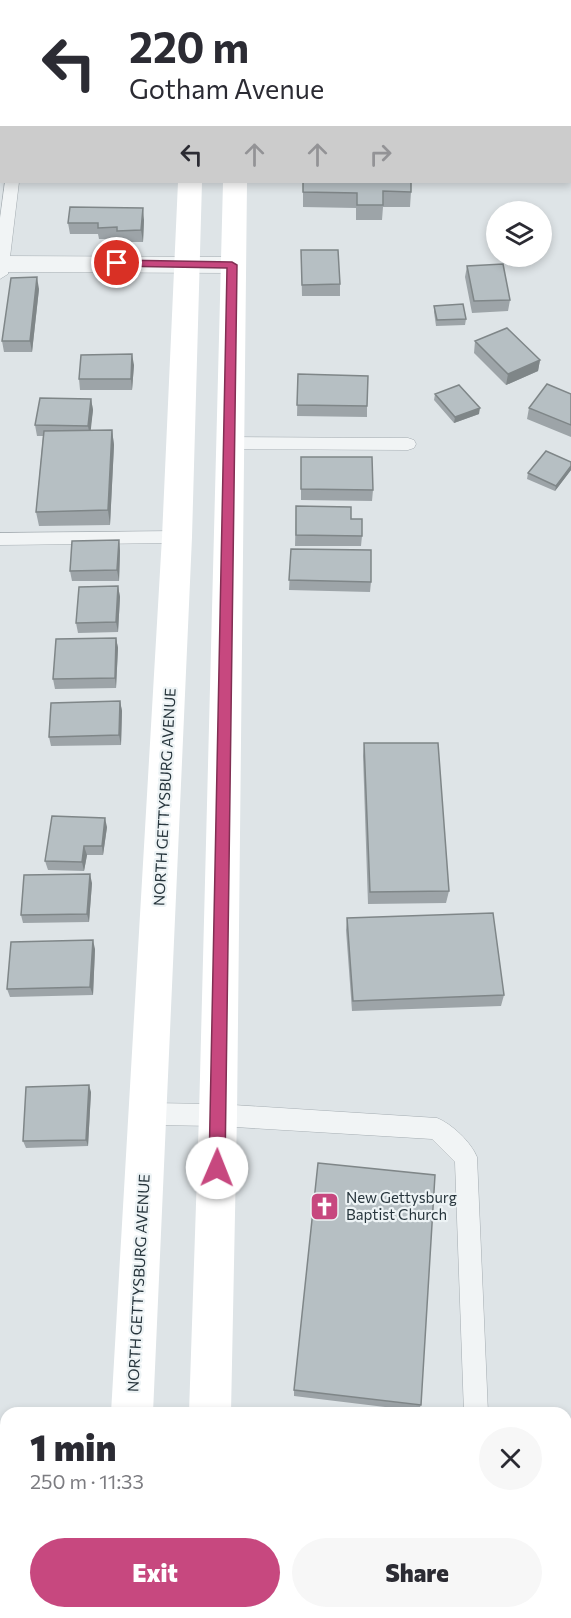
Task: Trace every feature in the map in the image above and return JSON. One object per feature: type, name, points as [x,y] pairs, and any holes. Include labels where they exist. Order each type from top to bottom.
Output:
[{"type":"main road","name":"NORTH GETTYSBURG AVENUE","points":[[132,1407],[177,537],[190,183]]},
{"type":"main road","points":[[210,1407],[218,1115],[235,183]]},
{"type":"street","points":[[0,267],[186,263],[232,265]]},
{"type":"lane","points":[[0,267],[12,183]]},
{"type":"lane","points":[[229,443],[408,444]]},
{"type":"lane","points":[[0,539],[177,537]]},
{"type":"lane","points":[[148,1114],[218,1115],[437,1129],[466,1158],[476,1407]]},
{"type":"building","points":[[303,183],[411,183],[411,192],[383,191],[383,205],[357,205],[357,193],[303,192]]},
{"type":"building","points":[[70,207],[143,208],[141,230],[117,231],[117,227],[98,228],[98,223],[68,223]]},
{"type":"building","points":[[301,250],[338,250],[340,284],[302,285]]},
{"type":"building","points":[[467,266],[504,267],[510,300],[474,301]]},
{"type":"building","points":[[37,277],[30,341],[2,341],[11,278]]},
{"type":"building","points":[[463,304],[466,319],[437,320],[434,306]]},
{"type":"building","points":[[507,328],[540,360],[508,374],[475,341]]},
{"type":"building","points":[[132,354],[131,379],[79,379],[81,355]]},
{"type":"building","points":[[298,374],[368,376],[367,406],[297,405]]},
{"type":"building","points":[[547,384],[571,394],[571,425],[529,408]]},
{"type":"building","points":[[459,385],[480,408],[455,417],[435,394]]},
{"type":"building","points":[[40,398],[91,399],[88,426],[35,425]]},
{"type":"building","points":[[112,430],[108,510],[36,512],[44,431]]},
{"type":"building","points":[[546,451],[571,462],[571,466],[556,486],[528,473]]},
{"type":"building","points":[[301,457],[372,457],[373,490],[301,489]]},
{"type":"building","points":[[296,506],[351,507],[351,519],[362,519],[362,536],[296,535]]},
{"type":"building","points":[[119,540],[117,570],[70,571],[72,541]]},
{"type":"building","points":[[291,549],[371,550],[371,582],[289,580]]},
{"type":"building","points":[[118,586],[116,622],[76,623],[79,587]]},
{"type":"building","points":[[116,638],[115,678],[53,679],[56,639]]},
{"type":"building","points":[[120,701],[119,735],[49,737],[51,703]]},
{"type":"building","points":[[364,743],[438,743],[449,891],[370,892]]},
{"type":"building","points":[[52,816],[105,818],[102,846],[84,846],[82,862],[45,861]]},
{"type":"building","points":[[90,874],[87,914],[21,915],[24,875]]},
{"type":"building","points":[[493,913],[504,995],[353,1001],[347,918]]},
{"type":"building","points":[[93,940],[90,987],[7,989],[11,942]]},
{"type":"building","points":[[89,1085],[86,1140],[23,1141],[26,1087]]},
{"type":"building","points":[[318,1163],[435,1175],[421,1405],[294,1390]]},
{"type":"place","name":"New Gettysburg Baptist Church","points":[[325,1206]]},
{"type":"route","points":[[117,263],[232,265],[217,1168]]}]
